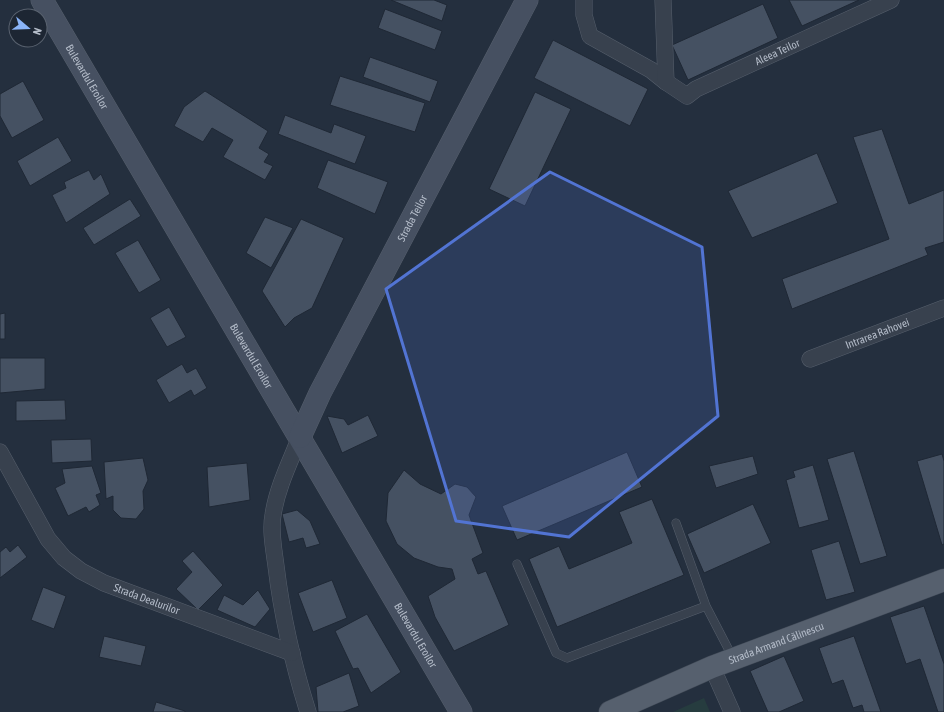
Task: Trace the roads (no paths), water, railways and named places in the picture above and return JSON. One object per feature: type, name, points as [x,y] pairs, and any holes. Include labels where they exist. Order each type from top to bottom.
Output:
[{"type":"main road","name":"Strada Armand Călinescu","points":[[610,712],[712,667],[944,580]]},
{"type":"street","name":"Bulevardul Eroilor","points":[[42,0],[461,712]]},
{"type":"street","name":"Strada Teilor","points":[[300,437],[320,392],[527,0]]},
{"type":"street","name":"Aleea Teilor","points":[[584,0],[584,15],[590,36],[651,70],[687,96],[696,89],[891,0]]},
{"type":"street","points":[[663,0],[666,82]]},
{"type":"street","name":"Intrarea Rahovei","points":[[810,359],[944,308]]},
{"type":"street","points":[[300,437],[278,493],[273,516],[273,546],[279,591],[292,653],[308,712]]},
{"type":"street","name":"Strada Dealurilor","points":[[0,452],[48,540],[64,558],[81,571],[104,583],[292,653]]},
{"type":"street","points":[[712,667],[732,712]]},
{"type":"lane","points":[[676,523],[706,606],[733,659]]},
{"type":"lane","points":[[517,564],[556,653],[567,658],[706,606]]}]
